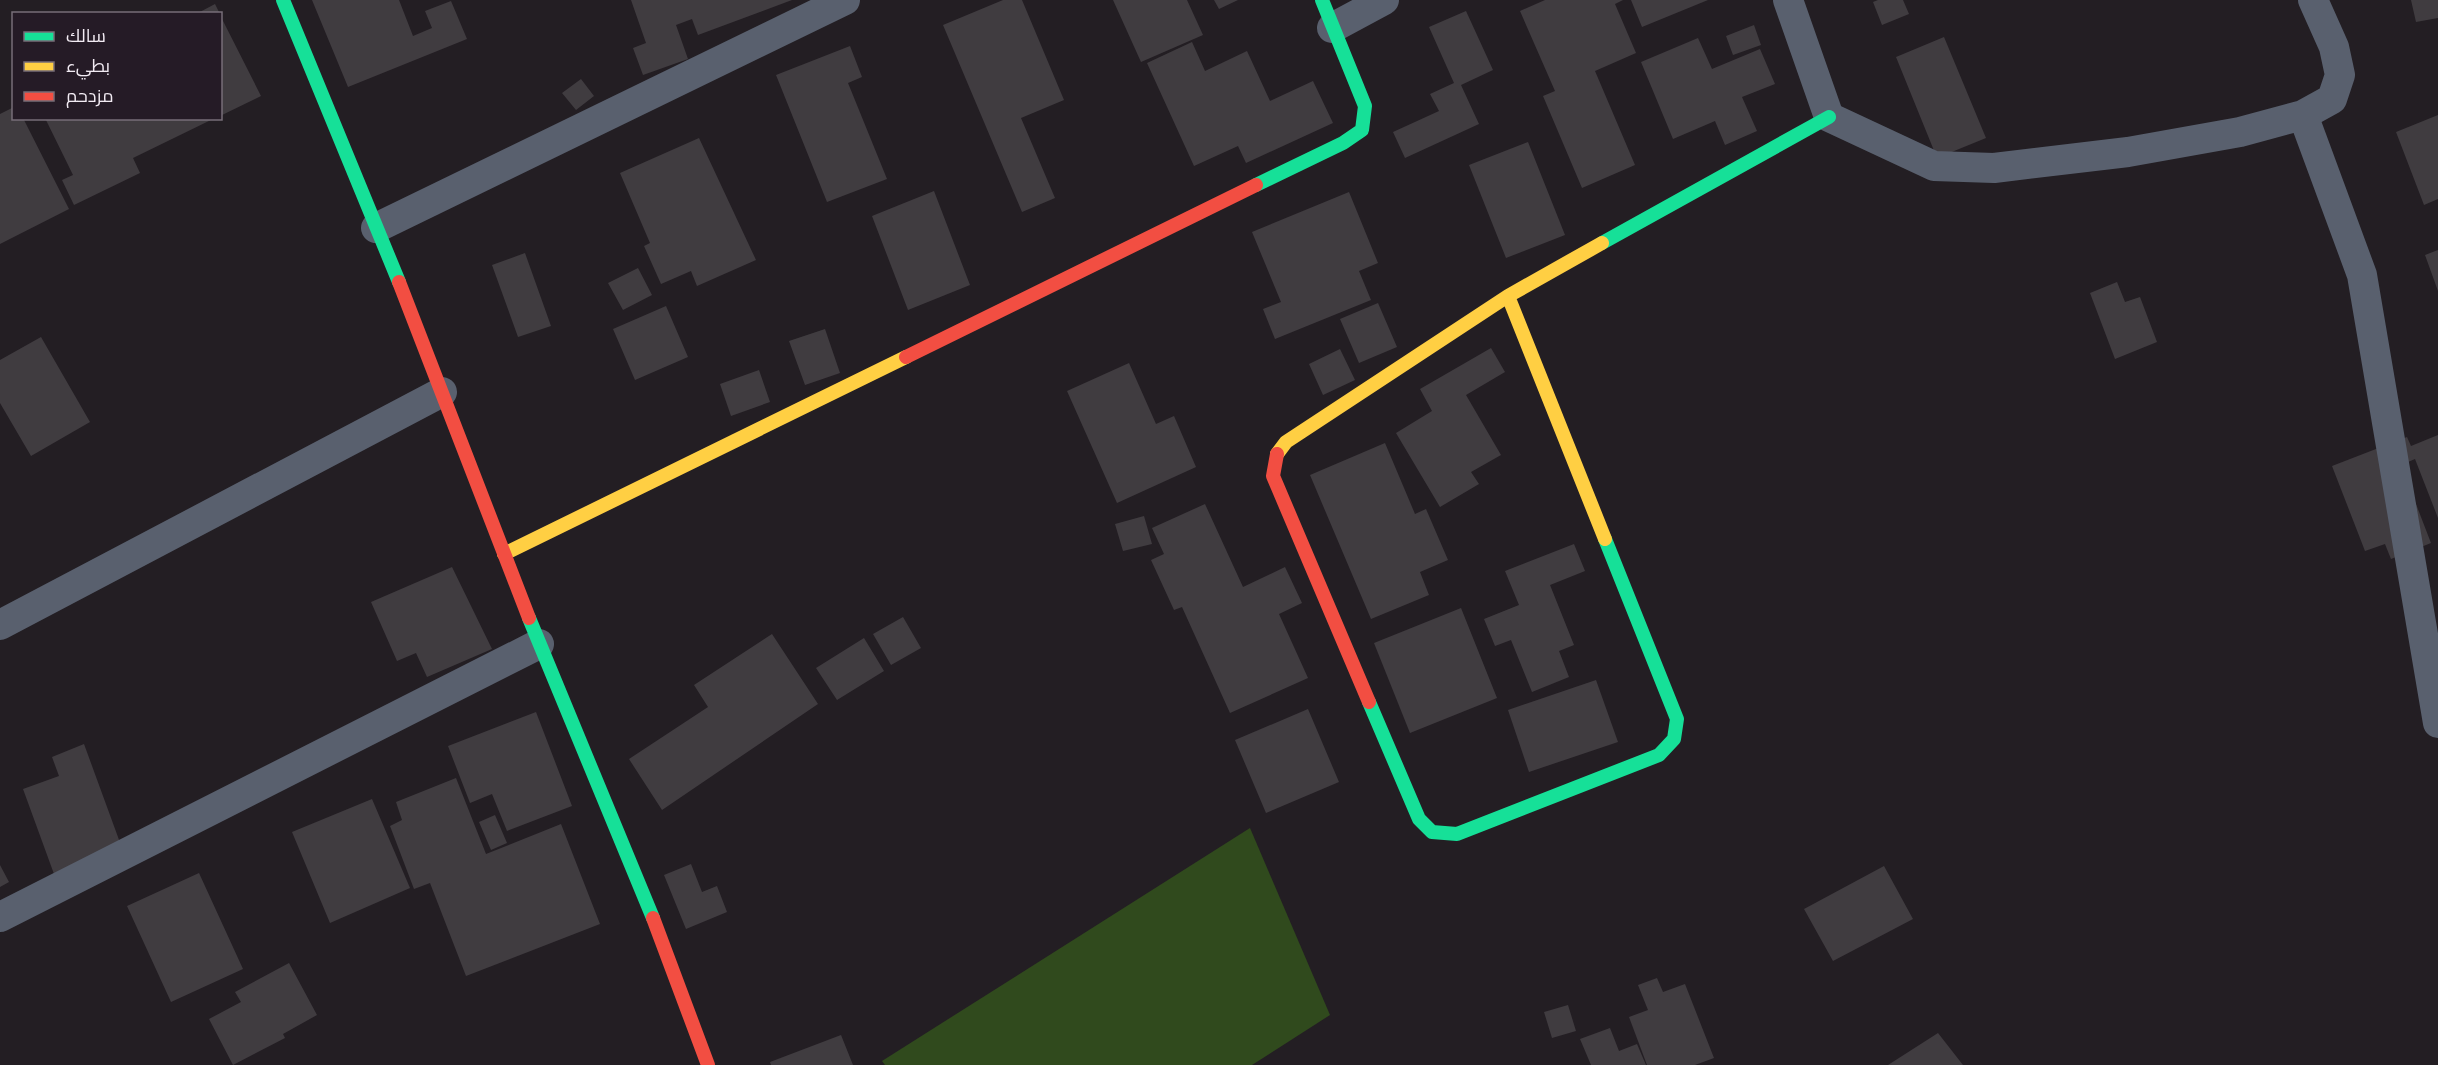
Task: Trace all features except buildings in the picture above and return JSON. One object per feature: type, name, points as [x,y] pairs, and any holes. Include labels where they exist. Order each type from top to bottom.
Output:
[{"type":"street","points":[[283,0],[442,392],[538,644],[662,939],[708,1065]]},
{"type":"street","points":[[376,228],[845,0]]},
{"type":"street","points":[[504,555],[1353,137],[1362,130],[1365,106],[1322,0]]},
{"type":"street","points":[[1332,28],[1384,0]]},
{"type":"street","points":[[1788,0],[1829,117],[1934,166],[1994,168],[2150,148],[2240,132],[2303,115],[2332,99],[2340,75],[2334,47],[2313,0]]},
{"type":"street","points":[[2303,115],[2362,275],[2438,723]]},
{"type":"street","points":[[1508,296],[1677,719],[1674,739],[1659,755],[1457,834],[1432,832],[1419,819],[1273,476],[1275,457],[1286,442],[1508,296],[1829,117]]},
{"type":"street","points":[[0,625],[442,392]]},
{"type":"street","points":[[0,917],[538,644]]},
{"type":"green space","points":[[1250,828],[1330,1015],[1252,1065],[885,1065],[882,1061]]},
{"type":"traffic: fast","points":[[283,0],[399,282]]},
{"type":"traffic: fast","points":[[1256,185],[1343,143],[1362,130],[1365,106],[1322,0]]},
{"type":"traffic: fast","points":[[1602,243],[1829,117]]},
{"type":"traffic: fast","points":[[1369,702],[1419,819],[1432,832],[1457,834],[1659,755],[1674,739],[1677,719],[1605,539]]},
{"type":"traffic: fast","points":[[529,618],[653,918]]},
{"type":"traffic: slow","points":[[1277,454],[1286,442],[1508,296],[1602,243]]},
{"type":"traffic: slow","points":[[1508,296],[1605,539]]},
{"type":"traffic: slow","points":[[504,554],[906,357]]},
{"type":"traffic: jam","points":[[906,357],[1256,185]]},
{"type":"traffic: jam","points":[[399,282],[529,618]]},
{"type":"traffic: jam","points":[[1277,454],[1273,476],[1369,702]]},
{"type":"traffic: jam","points":[[653,918],[708,1065]]}]
